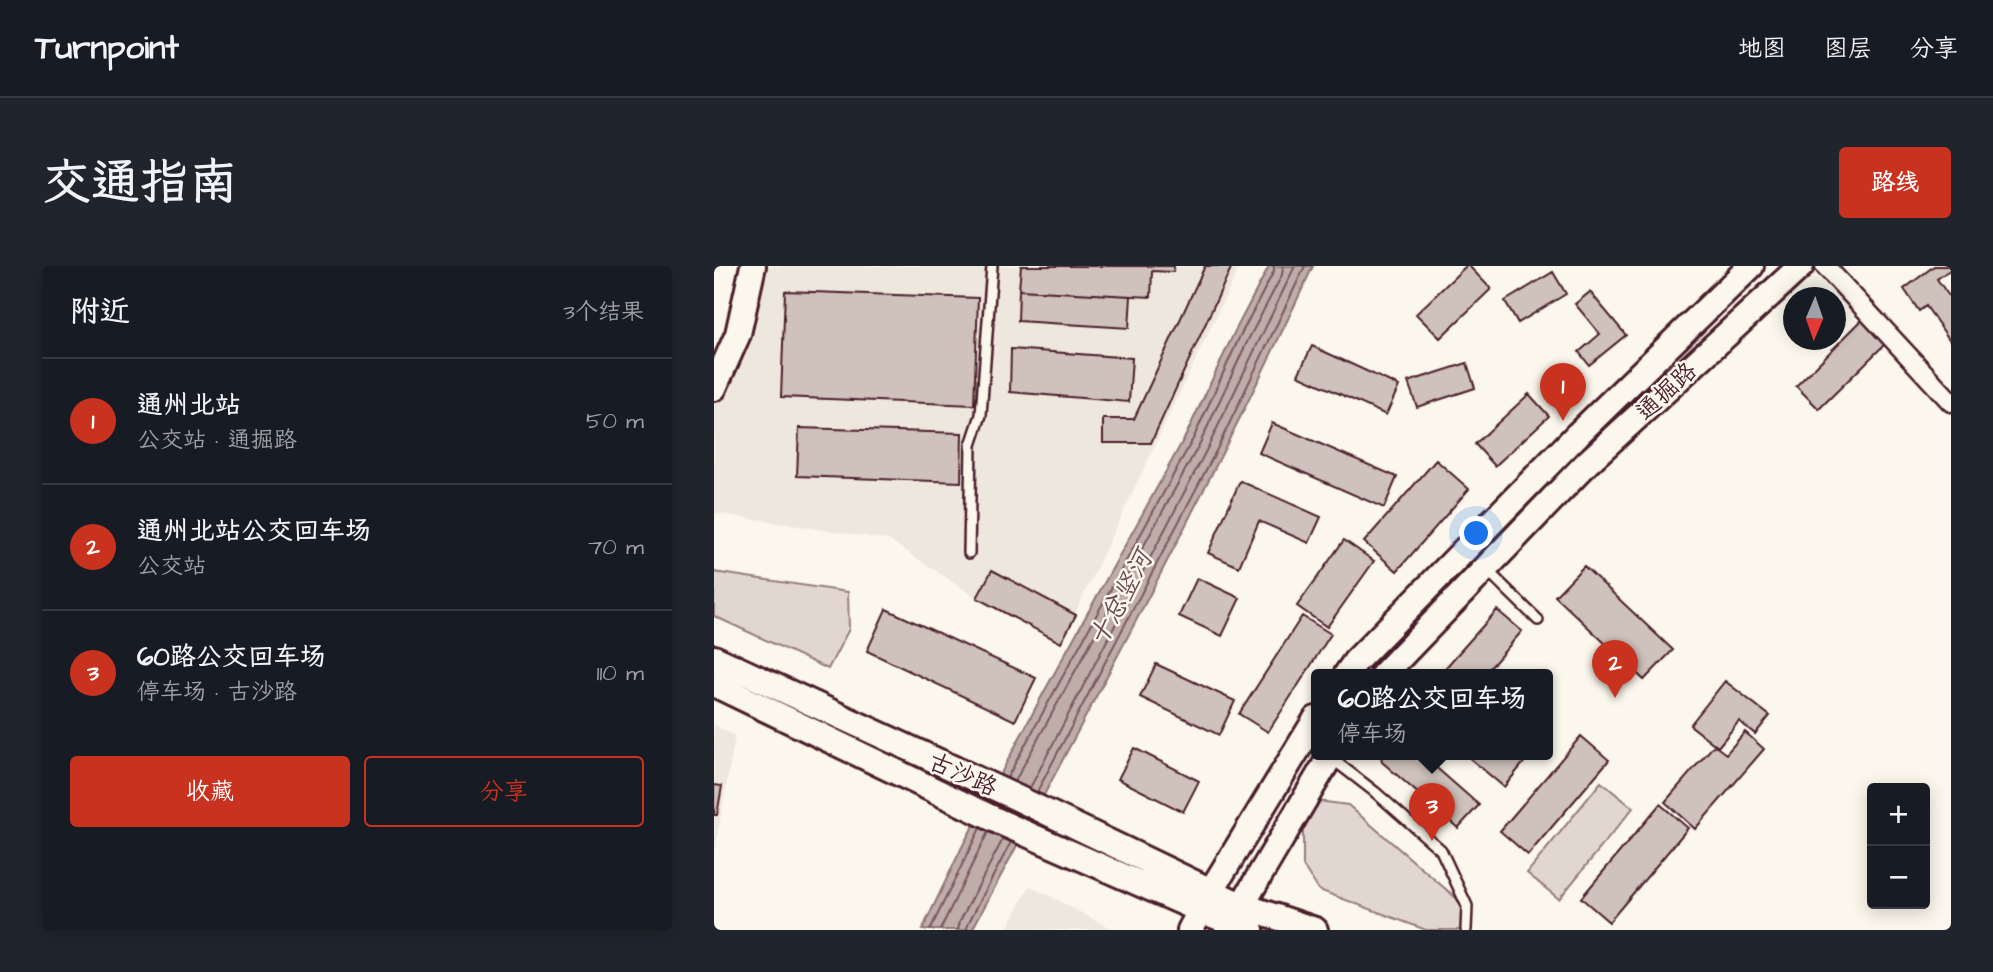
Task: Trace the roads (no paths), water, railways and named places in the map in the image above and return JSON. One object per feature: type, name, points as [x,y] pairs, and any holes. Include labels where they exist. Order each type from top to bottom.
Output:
[{"type":"main road","points":[[714,388],[738,334],[753,266]]},
{"type":"main road","name":"通掘路","points":[[1350,669],[1578,434],[1751,266]]},
{"type":"main road","name":"通掘路","points":[[1389,669],[1587,463],[1801,266]]},
{"type":"main road","name":"古沙路","points":[[714,658],[1064,821],[1200,911]]},
{"type":"main road","name":"古沙路","points":[[714,684],[950,798],[1200,911]]},
{"type":"main road","points":[[1311,757],[1200,911],[1238,922],[1315,930]]},
{"type":"main road","points":[[1238,922],[1313,760]]},
{"type":"street","points":[[1825,266],[1951,402]]},
{"type":"lane","points":[[969,553],[971,445],[981,415],[992,266]]},
{"type":"lane","points":[[1485,569],[1538,620]]},
{"type":"lane","points":[[1338,760],[1441,850],[1466,906],[1466,930]]},
{"type":"water","name":"十总竖河","points":[[1269,266],[1313,266],[1232,434],[1147,600],[972,930],[922,930],[963,845],[1044,692],[1186,435]]},
{"type":"place","name":"通州北站","points":[[1563,421]]},
{"type":"place","name":"通州北站公交回车场","points":[[1615,698]]},
{"type":"place","name":"60路公交回车场","points":[[1432,841]]}]
